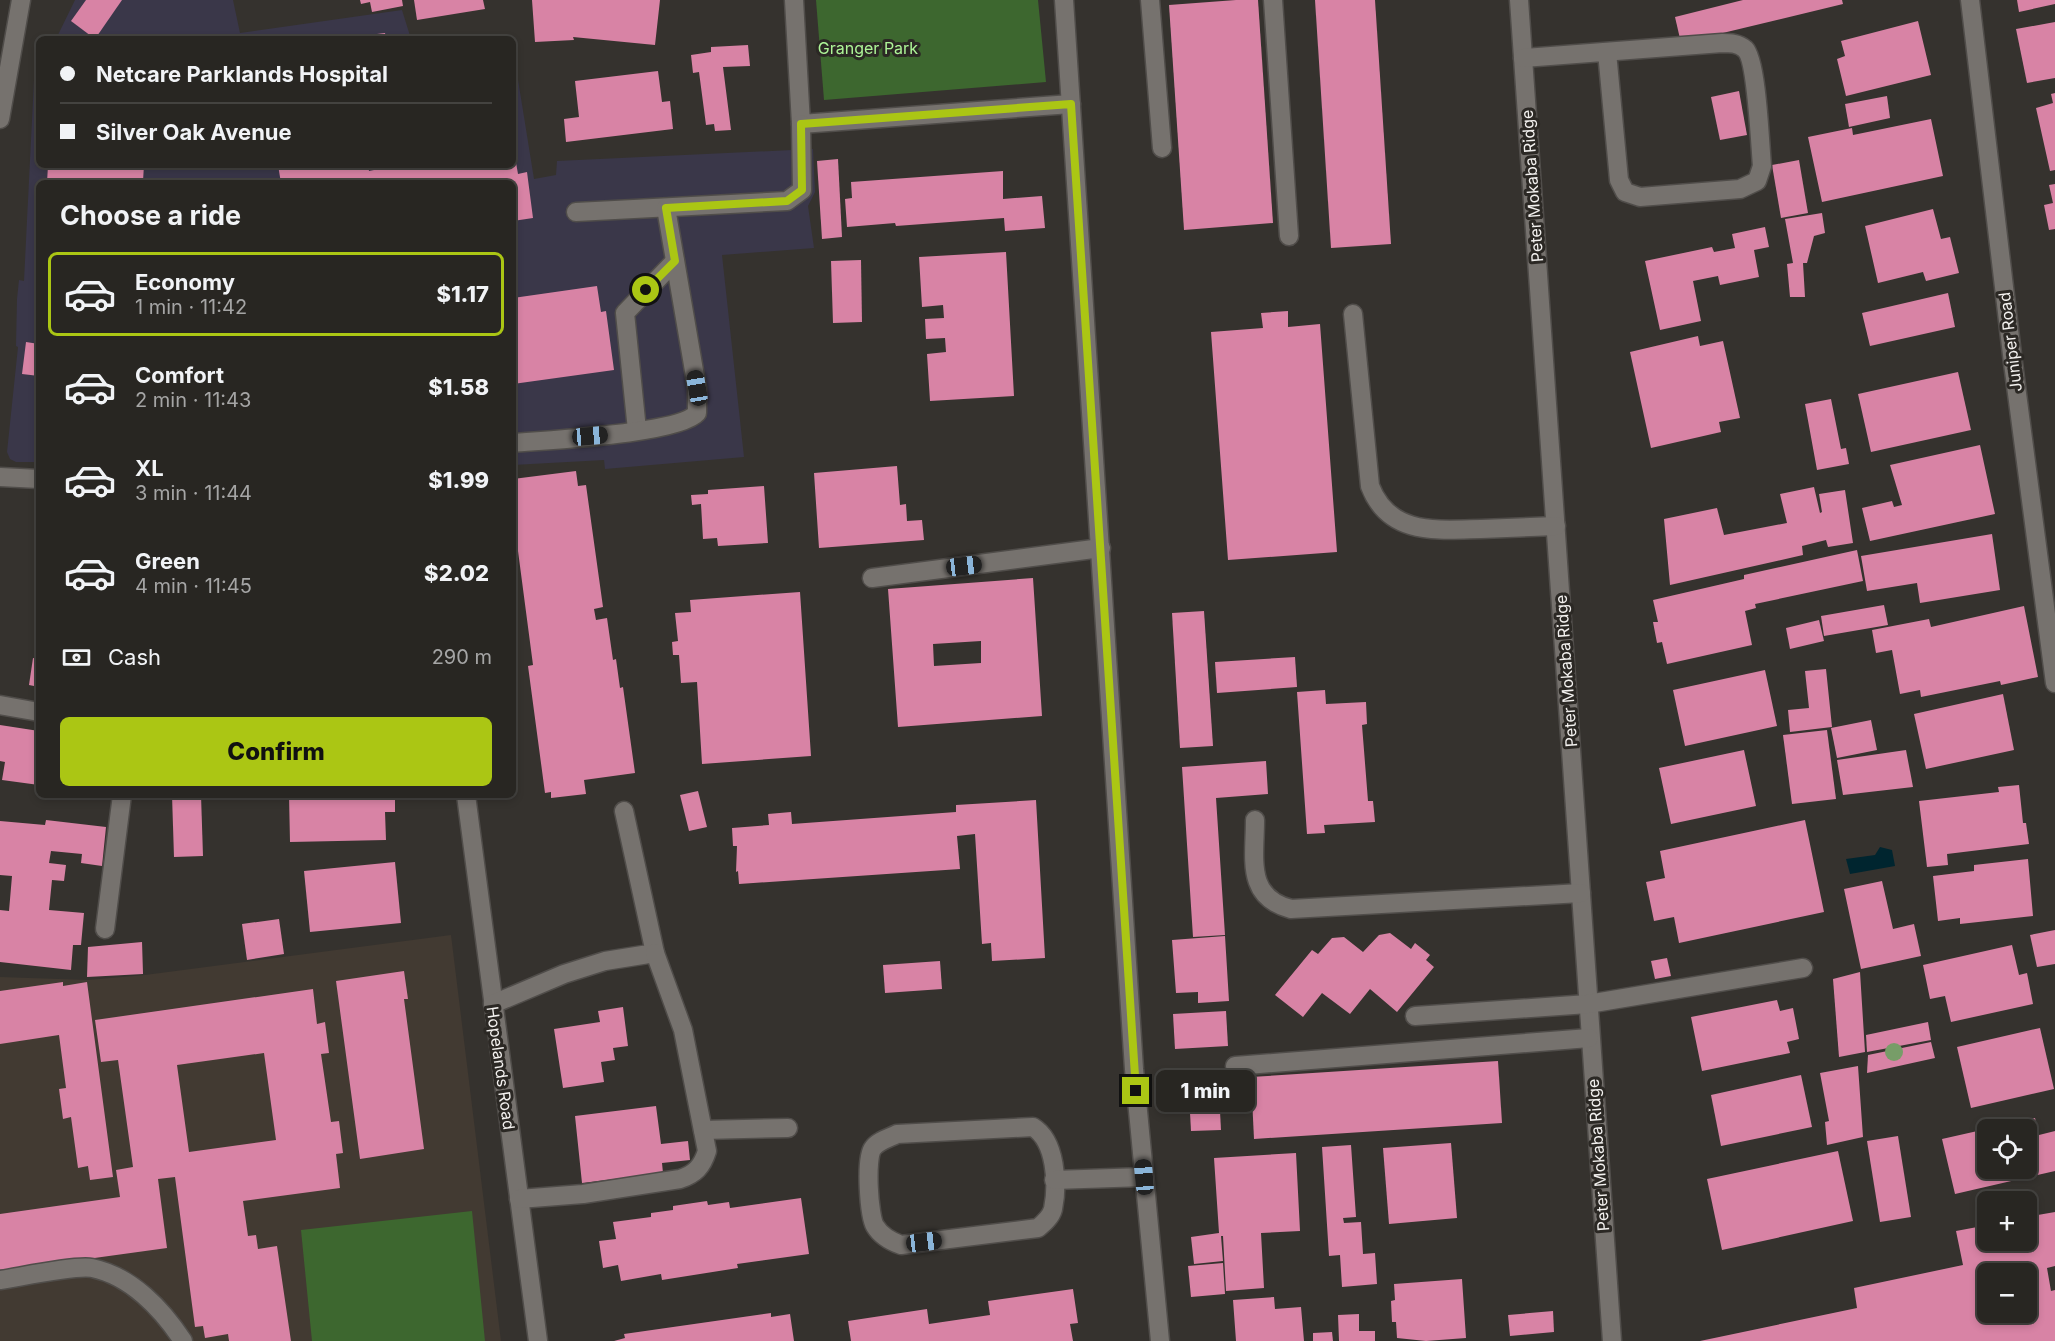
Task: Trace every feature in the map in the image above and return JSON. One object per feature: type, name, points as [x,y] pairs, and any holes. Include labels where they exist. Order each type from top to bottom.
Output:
[{"type":"street","points":[[0,119],[21,0]]},
{"type":"street","points":[[576,212],[787,201],[795,197],[802,190],[794,0]]},
{"type":"street","points":[[1064,0],[1134,1069],[1160,1341]]},
{"type":"street","points":[[1150,0],[1162,148]]},
{"type":"street","points":[[1273,0],[1288,236]]},
{"type":"street","name":"Peter Mokaba Ridge","points":[[1520,0],[1589,1038],[1612,1341]]},
{"type":"street","name":"Juniper Road","points":[[1970,0],[2013,363],[2055,683]]},
{"type":"street","points":[[1524,58],[1722,43],[1732,43],[1746,50],[1752,67],[1762,166],[1757,181],[1740,189],[1640,197],[1625,192],[1619,180],[1607,52]]},
{"type":"street","points":[[801,124],[1071,104]]},
{"type":"street","points":[[516,443],[637,430],[684,422],[697,413],[697,388],[666,208]]},
{"type":"street","points":[[637,430],[625,313],[675,261]]},
{"type":"street","points":[[1353,314],[1370,486],[1376,502],[1409,526],[1432,531],[1556,526]]},
{"type":"street","points":[[0,477],[36,479]]},
{"type":"street","points":[[872,578],[1101,548]]},
{"type":"street","points":[[0,705],[36,711]]},
{"type":"street","points":[[105,929],[122,798]]},
{"type":"street","name":"Hopelands Road","points":[[466,798],[538,1341]]},
{"type":"street","points":[[519,1199],[583,1194],[680,1179],[693,1174],[703,1164],[707,1151],[683,1030],[655,953],[624,811]]},
{"type":"street","points":[[1255,820],[1255,878],[1262,891],[1274,904],[1291,909],[1581,893]]},
{"type":"street","points":[[493,1004],[574,970],[605,961],[655,953]]},
{"type":"street","points":[[1415,1016],[1588,1004],[1803,968]]},
{"type":"street","points":[[1235,1066],[1589,1038]]},
{"type":"street","points":[[1033,1127],[1045,1136],[1049,1144],[1054,1180],[1053,1210],[1038,1228],[901,1245],[890,1241],[873,1223],[867,1160],[873,1148],[897,1134],[1033,1127]]},
{"type":"street","points":[[703,1130],[788,1128]]},
{"type":"street","points":[[1054,1180],[1144,1177]]},
{"type":"street","points":[[0,1280],[90,1268],[114,1276],[166,1315],[183,1341]]},
{"type":"shaded area","points":[[75,0],[233,0],[240,33],[402,10],[410,36],[57,36]]},
{"type":"shaded area","points":[[36,67],[36,168],[516,168],[516,67],[534,179],[556,175],[557,161],[813,149],[815,192],[808,206],[814,248],[722,255],[744,457],[605,469],[604,460],[516,465],[516,180],[36,180],[36,462],[16,462],[10,459],[7,452],[18,347],[16,346],[17,299],[19,280],[24,281]]},
{"type":"shaded area","points":[[451,935],[501,1341],[0,1341],[0,977],[88,980],[145,975]]},
{"type":"green space","name":"Granger Park","points":[[816,0],[1038,0],[1046,82],[824,100]]},
{"type":"green space","points":[[472,1211],[485,1341],[312,1341],[301,1230]]},
{"type":"water","points":[[1880,847],[1892,850],[1895,866],[1850,874],[1846,859],[1875,855]]},
{"type":"building","points":[[86,0],[122,0],[97,36],[91,36],[71,21]]},
{"type":"building","points":[[360,0],[402,0],[403,6],[372,12],[370,2],[361,4]]},
{"type":"building","points":[[414,0],[483,0],[485,9],[417,20]]},
{"type":"building","points":[[532,0],[660,0],[655,45],[573,37],[574,40],[535,42]]},
{"type":"building","points":[[1258,0],[1273,223],[1184,230],[1169,5]]},
{"type":"building","points":[[1315,0],[1375,0],[1391,244],[1331,248]]},
{"type":"building","points":[[1743,0],[1842,0],[1843,4],[1681,43],[1675,17]]},
{"type":"building","points":[[2017,0],[2055,0],[2055,4],[2019,12]]},
{"type":"building","points":[[1918,21],[1931,75],[1846,96],[1837,59],[1845,56],[1841,41]]},
{"type":"building","points":[[2055,22],[2055,78],[2027,83],[2016,29]]},
{"type":"building","points":[[385,33],[386,36],[361,36]]},
{"type":"building","points":[[748,45],[750,66],[723,67],[731,130],[715,131],[714,124],[706,125],[699,72],[693,73],[691,55],[711,52],[711,47]]},
{"type":"building","points":[[658,71],[662,102],[670,101],[673,129],[566,142],[564,119],[579,117],[575,81]]},
{"type":"building","points":[[1739,91],[1747,135],[1720,140],[1711,97]]},
{"type":"building","points":[[2055,93],[2055,170],[2050,171],[2036,108],[2053,103],[2051,94]]},
{"type":"building","points":[[1887,96],[1890,118],[1849,127],[1845,104]]},
{"type":"building","points":[[1931,119],[1943,176],[1822,202],[1808,137],[1852,128],[1853,135]]},
{"type":"building","points":[[838,159],[842,237],[822,239],[817,161]]},
{"type":"building","points":[[1799,160],[1808,213],[1781,218],[1772,165]]},
{"type":"building","points":[[516,162],[518,174],[527,172],[533,218],[516,221],[516,180],[280,180],[278,168],[368,168],[369,171],[384,168],[516,168]]},
{"type":"building","points":[[48,168],[144,168],[143,180],[47,180]]},
{"type":"building","points":[[1003,171],[1003,199],[1042,196],[1045,228],[1005,231],[1004,218],[896,226],[895,223],[847,227],[845,199],[852,198],[851,182]]},
{"type":"building","points":[[2055,184],[2055,229],[2049,230],[2044,205],[2053,203],[2049,185]]},
{"type":"building","points":[[1933,209],[1941,239],[1950,237],[1959,273],[1926,281],[1923,272],[1878,283],[1865,226]]},
{"type":"building","points":[[1822,213],[1825,233],[1814,236],[1807,263],[1803,263],[1805,297],[1790,297],[1787,264],[1793,263],[1785,219]]},
{"type":"building","points":[[1765,227],[1769,247],[1754,250],[1759,277],[1720,285],[1718,276],[1693,281],[1701,321],[1660,330],[1645,261],[1712,247],[1714,252],[1735,248],[1732,234]]},
{"type":"building","points":[[1006,252],[1014,396],[930,401],[927,354],[946,352],[945,338],[926,339],[925,319],[944,318],[943,305],[922,307],[919,257]]},
{"type":"building","points":[[861,260],[862,322],[833,323],[831,261]]},
{"type":"building","points":[[597,286],[601,312],[606,311],[614,370],[516,384],[516,298]]},
{"type":"building","points":[[1948,293],[1955,327],[1870,346],[1862,313]]},
{"type":"building","points":[[1288,311],[1288,327],[1320,324],[1337,552],[1228,560],[1211,332],[1263,328],[1261,313]]},
{"type":"building","points":[[1698,336],[1700,346],[1723,341],[1740,418],[1719,422],[1721,432],[1651,448],[1630,352]]},
{"type":"building","points":[[26,342],[36,344],[36,376],[22,374]]},
{"type":"building","points":[[1958,372],[1971,430],[1871,452],[1858,394]]},
{"type":"building","points":[[1831,399],[1841,449],[1846,448],[1849,464],[1817,470],[1805,404]]},
{"type":"building","points":[[1980,445],[1995,514],[1870,541],[1862,508],[1892,501],[1894,507],[1902,505],[1890,465]]},
{"type":"building","points":[[897,466],[900,505],[906,504],[907,521],[922,520],[924,540],[819,548],[814,473]]},
{"type":"building","points":[[576,471],[578,486],[586,485],[603,607],[594,609],[596,620],[607,618],[613,660],[616,659],[620,688],[623,687],[635,773],[584,780],[586,794],[551,798],[551,792],[545,793],[528,666],[533,665],[516,536],[516,479]]},
{"type":"building","points":[[764,486],[768,543],[718,546],[717,538],[703,539],[701,504],[692,505],[691,495],[708,494],[708,490]]},
{"type":"building","points":[[1814,487],[1820,513],[1822,512],[1819,494],[1845,490],[1853,543],[1828,547],[1826,540],[1802,546],[1803,555],[1670,585],[1664,519],[1717,508],[1724,535],[1787,523],[1780,494]]},
{"type":"building","points":[[1992,534],[2000,590],[1920,603],[1917,583],[1867,591],[1861,556]]},
{"type":"building","points":[[1857,550],[1863,581],[1755,604],[1756,608],[1745,611],[1752,645],[1667,664],[1662,642],[1657,643],[1653,622],[1658,622],[1653,600],[1744,579],[1744,575]]},
{"type":"building","points":[[1033,578],[1042,716],[898,727],[888,589]],"holes":[[[981,641],[981,663],[934,666],[933,644]]]},
{"type":"building","points":[[800,592],[811,756],[702,764],[697,682],[681,683],[679,655],[673,655],[672,642],[678,641],[675,613],[691,612],[690,600]]},
{"type":"building","points":[[1884,605],[1888,625],[1824,636],[1821,616]]},
{"type":"building","points":[[2024,606],[2038,677],[2001,685],[2000,681],[1921,697],[1920,690],[1900,694],[1892,650],[1876,653],[1872,630],[1929,619],[1931,627]]},
{"type":"building","points":[[1204,611],[1213,746],[1180,748],[1172,613]]},
{"type":"building","points":[[1819,620],[1824,641],[1790,649],[1786,628]]},
{"type":"building","points":[[1295,657],[1297,687],[1217,693],[1215,662]]},
{"type":"building","points":[[33,658],[36,658],[36,686],[29,685]]},
{"type":"building","points":[[1826,669],[1832,727],[1790,732],[1788,710],[1809,708],[1805,671]]},
{"type":"building","points":[[1765,670],[1777,726],[1685,746],[1673,690]]},
{"type":"building","points":[[1325,690],[1326,704],[1366,702],[1367,724],[1362,725],[1368,801],[1373,801],[1375,822],[1324,825],[1325,833],[1307,834],[1297,692]]},
{"type":"building","points":[[2003,694],[2014,750],[1926,769],[1914,714]]},
{"type":"building","points":[[1871,720],[1877,750],[1837,758],[1831,728]]},
{"type":"building","points":[[0,725],[36,731],[36,785],[2,780],[5,762],[0,761]]},
{"type":"building","points":[[1827,730],[1836,799],[1792,804],[1783,735]]},
{"type":"building","points":[[1744,750],[1756,806],[1671,824],[1659,768]]},
{"type":"building","points":[[1906,750],[1913,787],[1843,795],[1837,760]]},
{"type":"building","points":[[1266,761],[1268,794],[1216,798],[1225,935],[1193,937],[1182,767]]},
{"type":"building","points":[[2019,785],[2023,823],[2026,823],[2029,844],[1947,854],[1948,865],[1927,867],[1919,801],[1999,792],[1998,787]]},
{"type":"building","points":[[698,791],[707,827],[689,831],[680,795]]},
{"type":"building","points":[[172,798],[201,798],[203,856],[174,857]]},
{"type":"building","points":[[289,798],[395,798],[395,812],[385,812],[386,840],[290,842]]},
{"type":"building","points":[[1036,800],[1045,958],[992,961],[991,943],[982,944],[975,834],[957,836],[960,869],[739,884],[738,871],[736,872],[737,846],[733,846],[732,828],[769,825],[768,814],[791,812],[792,824],[956,812],[956,805]]},
{"type":"building","points":[[46,820],[106,827],[102,866],[81,863],[82,854],[51,851],[49,863],[66,865],[64,881],[52,880],[49,910],[84,913],[81,945],[73,945],[71,970],[0,962],[0,910],[9,911],[12,876],[0,875],[0,821],[45,825]]},
{"type":"building","points":[[1805,820],[1824,912],[1679,943],[1674,917],[1654,921],[1646,882],[1665,878],[1660,851]]},
{"type":"building","points":[[2028,859],[2033,916],[1960,924],[1960,918],[1938,921],[1933,876],[1974,871],[1974,865]]},
{"type":"building","points":[[395,862],[401,923],[310,932],[304,871]]},
{"type":"building","points":[[1882,881],[1893,929],[1914,924],[1921,956],[1861,969],[1844,889]]},
{"type":"building","points":[[279,919],[284,954],[247,960],[242,924]]},
{"type":"building","points":[[2055,930],[2055,964],[2037,967],[2030,935]]},
{"type":"building","points":[[1390,933],[1411,949],[1415,943],[1430,955],[1426,960],[1434,967],[1397,1012],[1370,989],[1350,1014],[1322,993],[1303,1017],[1275,995],[1312,950],[1318,954],[1332,938],[1344,937],[1363,952],[1379,935]]},
{"type":"building","points":[[1225,936],[1229,1001],[1198,1003],[1198,992],[1176,993],[1172,940]]},
{"type":"building","points":[[142,942],[143,974],[87,977],[88,947]]},
{"type":"building","points":[[2012,945],[2019,975],[2027,973],[2033,1004],[1951,1022],[1945,996],[1930,999],[1923,965]]},
{"type":"building","points":[[1667,958],[1671,976],[1655,979],[1651,961]]},
{"type":"building","points":[[940,961],[942,989],[885,993],[883,965]]},
{"type":"building","points":[[404,971],[408,999],[404,999],[424,1149],[360,1159],[336,981]]},
{"type":"building","points":[[1860,972],[1865,1052],[1839,1057],[1833,979]]},
{"type":"building","points":[[63,982],[63,986],[87,982],[113,1177],[90,1180],[88,1166],[78,1168],[71,1117],[63,1119],[59,1089],[66,1088],[59,1035],[0,1044],[0,991]]},
{"type":"building","points":[[313,989],[317,1024],[325,1022],[329,1053],[321,1054],[331,1122],[339,1121],[343,1153],[336,1154],[340,1188],[243,1201],[248,1236],[256,1235],[258,1249],[277,1246],[291,1341],[229,1341],[228,1334],[205,1338],[203,1326],[195,1327],[175,1177],[158,1179],[167,1248],[0,1271],[0,1214],[120,1197],[116,1170],[133,1167],[118,1060],[101,1062],[95,1020]],"holes":[[[264,1053],[276,1140],[189,1152],[177,1065]]]},
{"type":"building","points":[[1777,1000],[1780,1011],[1793,1008],[1799,1039],[1787,1042],[1790,1053],[1702,1071],[1691,1017]]},
{"type":"building","points":[[623,1007],[628,1046],[613,1048],[615,1060],[601,1062],[604,1082],[563,1088],[554,1029],[600,1022],[598,1011]]},
{"type":"building","points":[[1226,1011],[1228,1046],[1175,1049],[1173,1014]]},
{"type":"building","points":[[1928,1022],[1931,1040],[1867,1052],[1866,1035]]},
{"type":"building","points":[[2040,1028],[2054,1089],[1971,1108],[1957,1047]]},
{"type":"building","points":[[1931,1042],[1935,1058],[1867,1073],[1868,1055]]},
{"type":"building","points":[[1498,1061],[1502,1123],[1254,1139],[1251,1077]]},
{"type":"building","points":[[1858,1066],[1863,1137],[1827,1145],[1825,1122],[1829,1121],[1820,1073]]},
{"type":"building","points":[[1218,1073],[1221,1130],[1191,1131],[1188,1075]]},
{"type":"building","points":[[1801,1075],[1812,1127],[1721,1146],[1711,1095]]},
{"type":"building","points":[[656,1106],[661,1144],[688,1141],[690,1160],[662,1163],[663,1173],[582,1183],[575,1116]]},
{"type":"building","points":[[2037,1126],[2039,1135],[2055,1131],[2055,1171],[2037,1175]]},
{"type":"building","points":[[1977,1131],[1977,1179],[2020,1179],[1955,1194],[1942,1139]]},
{"type":"building","points":[[1898,1136],[1911,1217],[1880,1222],[1867,1141]]},
{"type":"building","points":[[1451,1143],[1457,1218],[1389,1224],[1383,1148]]},
{"type":"building","points":[[1351,1145],[1356,1217],[1343,1218],[1344,1223],[1361,1222],[1363,1254],[1375,1253],[1377,1284],[1342,1287],[1340,1255],[1329,1256],[1322,1147]]},
{"type":"building","points":[[1838,1151],[1853,1221],[1722,1250],[1707,1179]]},
{"type":"building","points":[[1296,1153],[1300,1231],[1261,1233],[1264,1288],[1226,1291],[1223,1236],[1221,1236],[1223,1261],[1194,1264],[1191,1237],[1219,1233],[1214,1158]]},
{"type":"building","points":[[801,1198],[809,1254],[737,1264],[738,1268],[662,1280],[661,1274],[621,1281],[618,1265],[603,1268],[599,1241],[616,1239],[613,1222],[651,1217],[651,1213],[673,1210],[673,1206],[707,1201],[708,1205],[729,1202],[730,1208]]},
{"type":"building","points":[[2055,1212],[2055,1266],[2047,1268],[2051,1291],[2055,1290],[2055,1341],[1700,1341],[1857,1308],[1854,1288],[1963,1265],[1956,1231],[1977,1227],[1977,1251],[2037,1251],[2037,1215]]},
{"type":"building","points":[[1223,1263],[1225,1294],[1191,1297],[1188,1266]]},
{"type":"building","points":[[1462,1279],[1466,1338],[1426,1341],[1397,1338],[1396,1322],[1392,1322],[1391,1301],[1395,1300],[1394,1284]]},
{"type":"building","points":[[1073,1289],[1078,1323],[1070,1324],[1073,1341],[851,1341],[848,1321],[927,1309],[929,1324],[990,1315],[988,1301]]},
{"type":"building","points":[[1274,1297],[1275,1309],[1301,1307],[1304,1341],[1236,1341],[1233,1300]]},
{"type":"building","points":[[1553,1311],[1554,1332],[1510,1336],[1508,1315]]},
{"type":"building","points":[[771,1313],[771,1317],[790,1314],[794,1341],[614,1341],[625,1338],[624,1334]]},
{"type":"building","points":[[1359,1314],[1359,1331],[1375,1331],[1375,1341],[1339,1341],[1338,1315]]},
{"type":"building","points":[[1332,1332],[1333,1341],[1313,1341],[1313,1333]]},
{"type":"route","points":[[646,290],[675,261],[666,208],[787,201],[802,190],[801,124],[1071,104],[1136,1091]]}]
